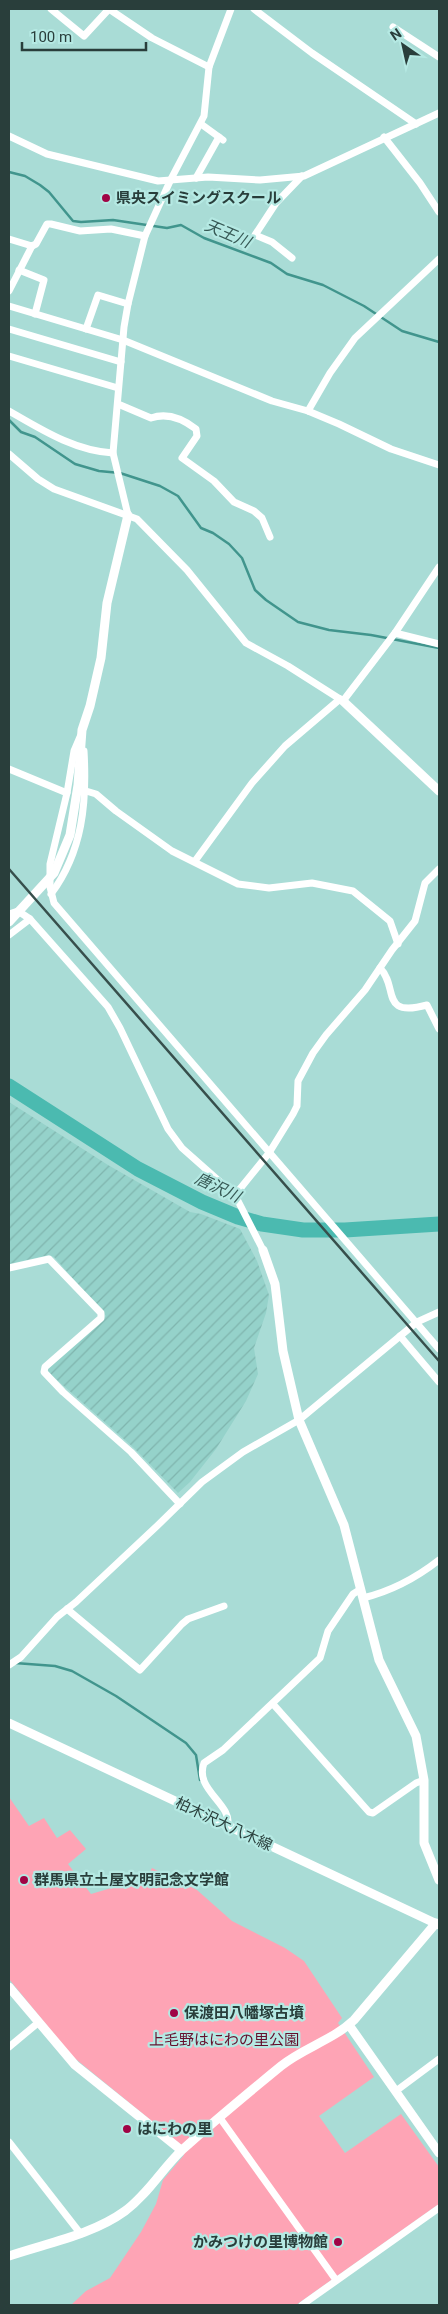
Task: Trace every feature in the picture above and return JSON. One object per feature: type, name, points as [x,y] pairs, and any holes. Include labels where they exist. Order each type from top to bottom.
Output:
[{"type":"street","points":[[52,9],[84,36],[109,9],[152,38],[209,67]]},
{"type":"street","points":[[230,9],[209,67],[204,116],[171,179],[145,236],[128,304],[118,388],[113,453],[128,515],[107,603],[101,658],[90,706],[74,751],[67,793],[49,873],[51,894],[58,909],[439,1349]]},
{"type":"street","points":[[254,9],[312,53],[416,124]]},
{"type":"street","points":[[393,27],[439,57]]},
{"type":"street","points":[[9,136],[47,154],[106,170],[158,181],[196,178],[260,180],[302,176],[439,113]]},
{"type":"street","points":[[196,178],[221,139],[201,124]]},
{"type":"street","points":[[384,137],[420,183],[439,212]]},
{"type":"street","points":[[292,258],[272,242],[255,235],[276,203],[302,176]]},
{"type":"street","points":[[9,291],[32,246],[36,244],[47,224],[80,232],[111,229],[145,236]]},
{"type":"street","points":[[9,239],[32,246]]},
{"type":"street","points":[[308,411],[330,373],[355,338],[439,259]]},
{"type":"street","points":[[20,270],[44,280],[35,314]]},
{"type":"street","points":[[86,329],[98,295],[128,304]]},
{"type":"street","points":[[9,306],[123,340],[272,402],[308,411],[391,449],[439,465]]},
{"type":"street","points":[[9,329],[122,362]]},
{"type":"street","points":[[9,356],[118,388]]},
{"type":"street","points":[[118,404],[151,418],[161,414],[184,420],[196,430],[197,436],[182,458],[214,481],[234,502],[254,511],[262,518],[270,537]]},
{"type":"street","points":[[9,411],[72,445],[94,452],[113,453]]},
{"type":"street","points":[[9,454],[38,479],[54,489],[137,519],[150,530],[187,570],[246,644],[288,666],[341,700],[439,791]]},
{"type":"street","points":[[195,861],[252,783],[285,746],[341,700],[395,633],[439,567]]},
{"type":"street","points":[[395,633],[439,644]]},
{"type":"street","points":[[51,894],[72,858],[80,836],[86,792],[82,730]]},
{"type":"street","points":[[9,915],[54,873],[67,844],[78,785],[82,730]]},
{"type":"street","points":[[9,769],[67,793]]},
{"type":"street","points":[[86,792],[96,794],[116,811],[172,851],[244,886],[269,888],[312,883],[353,890],[390,922],[398,944]]},
{"type":"street","points":[[54,851],[72,858]]},
{"type":"street","points":[[235,1195],[269,1153],[297,1106],[298,1081],[313,1053],[365,990],[415,921],[425,883],[439,869]]},
{"type":"street","points":[[9,915],[18,910],[30,919],[108,1007],[120,1028],[161,1118],[174,1139],[235,1195],[263,1250],[274,1284],[283,1351],[299,1420],[338,1507],[381,1665],[416,1736],[424,1780],[424,1843],[439,1880]]},
{"type":"street","points":[[9,935],[30,919]]},
{"type":"street","points":[[380,968],[388,975],[390,994],[393,1000],[400,1007],[406,1008],[427,1005],[439,1029]]},
{"type":"street","points":[[9,1268],[49,1259],[101,1313],[101,1318],[45,1367],[44,1372],[131,1452],[180,1504]]},
{"type":"street","points":[[9,1665],[18,1659],[57,1617],[202,1482],[243,1452],[299,1420],[417,1322],[439,1312]]},
{"type":"street","points":[[400,1336],[439,1382]]},
{"type":"street","points":[[228,1826],[228,1816],[206,1788],[202,1774],[204,1763],[223,1750],[320,1658],[328,1631],[353,1594],[384,1593],[417,1576],[439,1560]]},
{"type":"street","points":[[67,1609],[140,1670],[188,1619],[224,1606]]},
{"type":"street","points":[[272,1704],[369,1812],[373,1813],[416,1783],[424,1780]]},
{"type":"street","name":"柏木沢大八木線","points":[[9,1724],[438,1924]]},
{"type":"street","points":[[9,2256],[80,2233],[114,2218],[132,2205],[181,2150],[290,2058],[349,2025],[438,1924]]},
{"type":"street","points":[[9,1986],[40,2022],[62,2052],[75,2065],[181,2150]]},
{"type":"street","points":[[9,2047],[40,2022]]},
{"type":"street","points":[[349,2025],[439,2153]]},
{"type":"street","points":[[396,2091],[439,2059]]},
{"type":"street","points":[[220,2118],[336,2280]]},
{"type":"street","points":[[9,2142],[80,2233]]},
{"type":"street","points":[[302,2305],[439,2208]]},
{"type":"shaded area","points":[[9,1102],[108,1165],[190,1212],[201,1214],[240,1229],[257,1261],[269,1295],[266,1313],[254,1348],[258,1374],[246,1401],[216,1449],[190,1482],[178,1493],[134,1448],[48,1372],[48,1368],[106,1316],[54,1257],[49,1255],[9,1264]]},
{"type":"green space","name":"上毛野はにわの里公園","points":[[9,1797],[29,1826],[44,1818],[57,1838],[70,1830],[86,1849],[68,1864],[91,1894],[118,1886],[144,1883],[152,1868],[197,1890],[232,1921],[285,1948],[304,1961],[342,2018],[338,2023],[374,2077],[319,2116],[345,2153],[401,2114],[439,2167],[439,2204],[296,2305],[71,2305],[86,2291],[110,2278],[141,2232],[156,2204],[163,2180],[184,2155],[180,2144],[72,2056],[9,1979]]},
{"type":"waterway","name":"天王川","points":[[9,172],[25,176],[40,185],[49,192],[73,221],[113,220],[167,228],[181,225],[204,238],[271,263],[287,274],[323,285],[364,306],[402,331],[439,342]]},
{"type":"waterway","points":[[9,420],[21,432],[35,437],[75,464],[99,471],[120,473],[160,486],[178,496],[201,528],[213,533],[229,544],[242,558],[255,590],[298,622],[329,630],[371,635],[439,648]]},
{"type":"waterway","name":"唐沢川","points":[[9,1086],[138,1169],[202,1202],[238,1217],[262,1224],[303,1230],[345,1230],[439,1224]]},
{"type":"waterway","points":[[15,1663],[55,1666],[72,1671],[116,1696],[186,1743],[196,1755],[200,1780]]},
{"type":"railway","points":[[9,869],[439,1361]]},
{"type":"place","name":"県央スイミングスクール","points":[[106,198]]},
{"type":"place","name":"群馬県立土屋文明記念文学館","points":[[24,1880]]},
{"type":"place","name":"保渡田八幡塚古墳","points":[[174,2013]]},
{"type":"place","name":"はにわの里","points":[[127,2129]]},
{"type":"place","name":"かみつけの里博物館","points":[[338,2242]]}]
